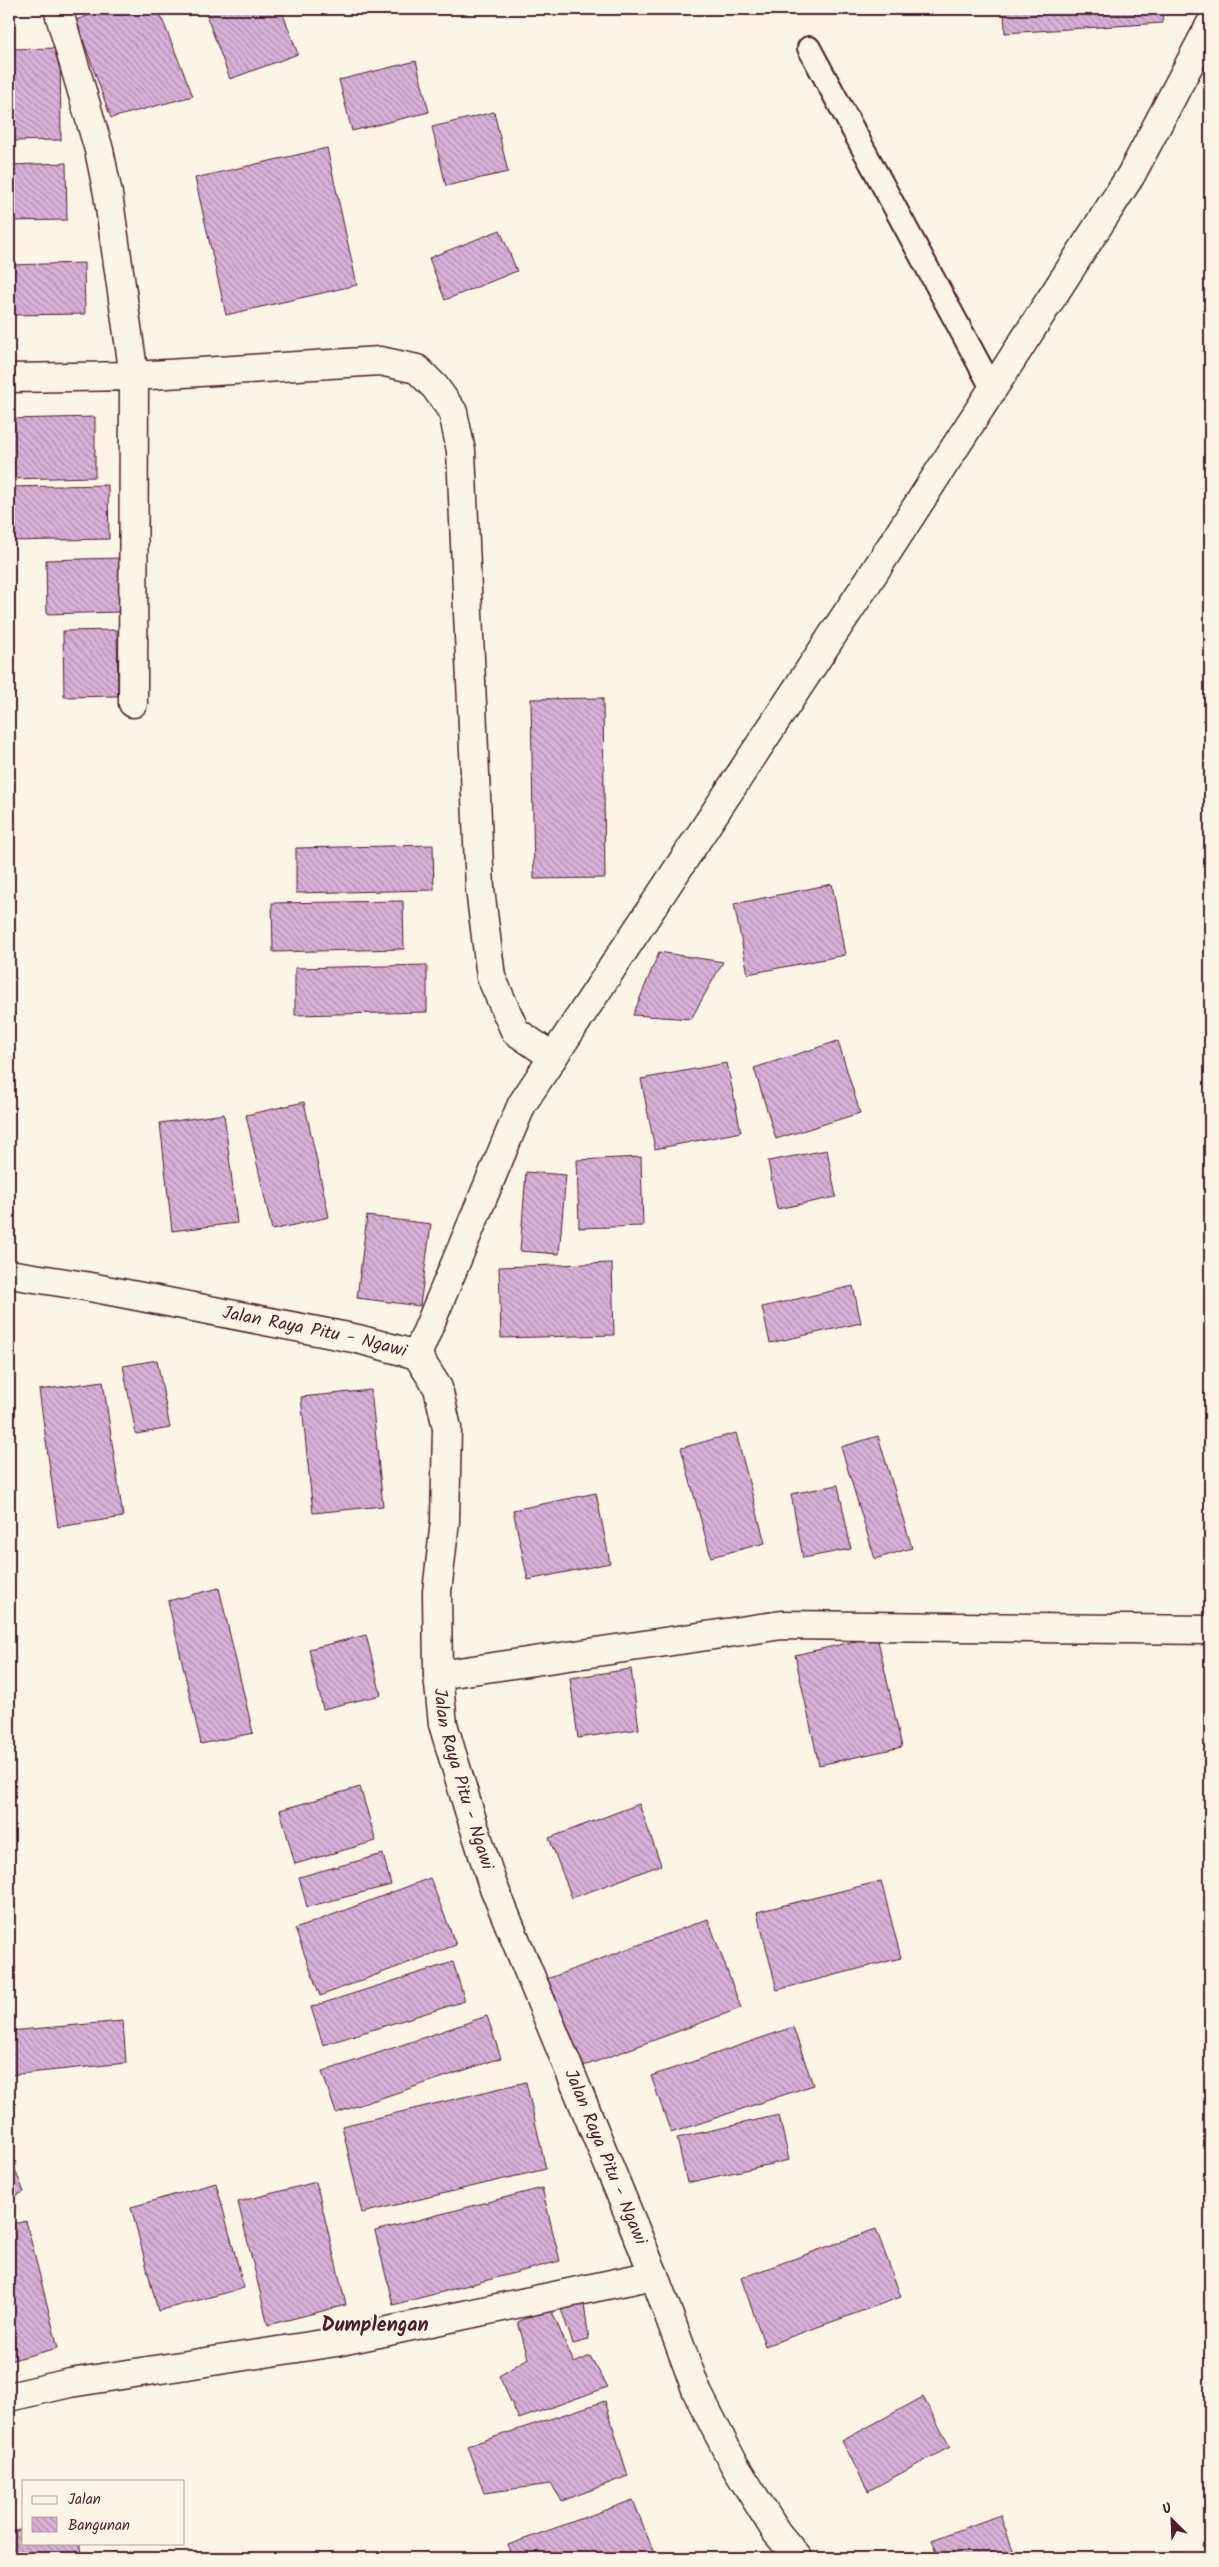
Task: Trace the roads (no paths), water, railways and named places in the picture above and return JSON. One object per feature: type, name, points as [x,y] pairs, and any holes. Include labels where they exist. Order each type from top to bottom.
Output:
[{"type":"street","points":[[58,9],[99,150],[108,194],[134,376],[133,703]]},
{"type":"street","points":[[417,1355],[522,1104],[875,571],[1131,175],[1210,25]]},
{"type":"street","points":[[9,378],[134,376],[380,361],[417,369],[435,387],[452,412],[461,451],[480,889],[491,977],[515,1031],[553,1057]]},
{"type":"street","name":"Jalan Raya Pitu - Ngawi","points":[[9,1274],[85,1286],[358,1339],[417,1355],[438,1388],[447,1428],[445,1521],[437,1592],[438,1675],[443,1724],[492,1883],[654,2275],[701,2400],[735,2466],[777,2533],[798,2558]]},
{"type":"street","points":[[438,1675],[782,1625],[1210,1630]]},
{"type":"street","points":[[9,2397],[70,2383],[336,2342],[654,2275]]},
{"type":"lane","points":[[809,48],[992,388]]},
{"type":"district","name":"Dumplengan","points":[[375,2326]]}]
